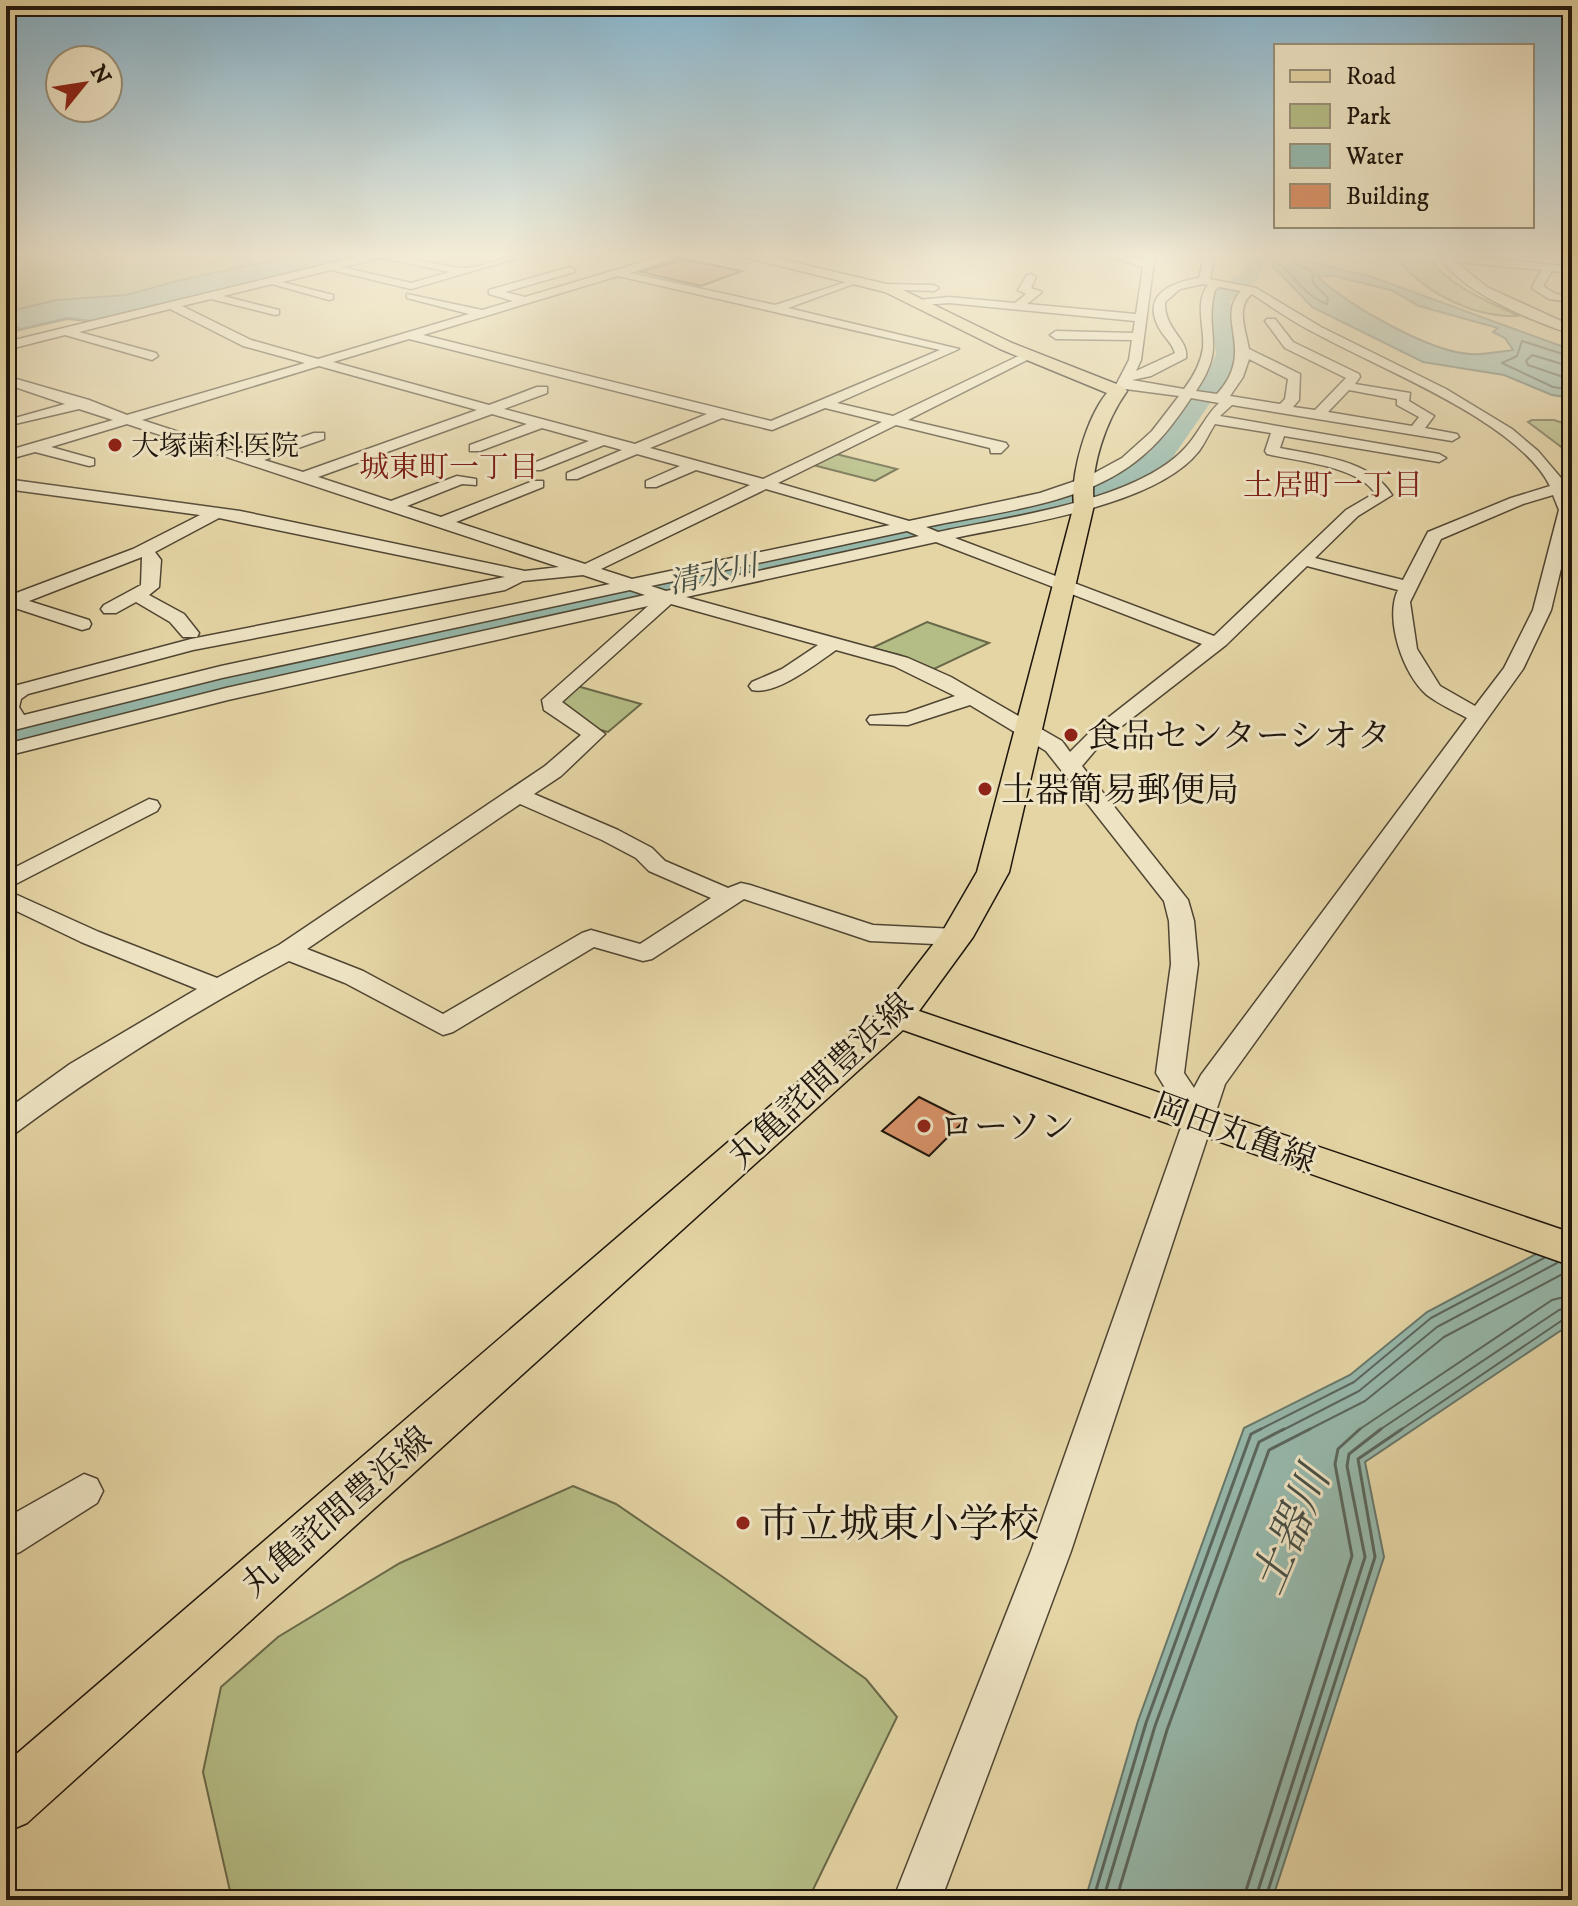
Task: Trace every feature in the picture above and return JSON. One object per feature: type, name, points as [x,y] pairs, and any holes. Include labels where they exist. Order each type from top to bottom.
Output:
[{"type":"main road","points":[[998,342],[1029,356],[1124,383]]},
{"type":"main road","name":"丸亀詫間豊浜線","points":[[6,1802],[897,1016],[956,937],[993,872],[1065,586],[1106,406],[1124,383]]},
{"type":"main road","name":"岡田丸亀線","points":[[897,1016],[1572,1250]]},
{"type":"street","points":[[102,342],[152,356]]},
{"type":"street","points":[[245,342],[909,525],[1216,643]]},
{"type":"street","points":[[6,456],[385,342]]},
{"type":"street","points":[[435,342],[772,426],[953,349],[922,342]]},
{"type":"street","points":[[1124,383],[1135,360],[1137,342]]},
{"type":"street","points":[[1124,383],[1182,355],[1179,342]]},
{"type":"street","points":[[521,575],[505,585],[188,646],[21,690],[12,696],[9,707],[12,724],[221,672],[626,584],[1044,497],[1083,498],[1144,451],[1189,393],[1208,354],[1207,342]]},
{"type":"street","points":[[6,750],[254,688],[940,537],[1144,484],[1192,450],[1237,376],[1241,342]]},
{"type":"street","points":[[1287,342],[1346,380]]},
{"type":"street","points":[[917,1900],[1051,1551],[1152,1263],[1211,1082],[1513,669],[1542,610],[1567,510],[1560,488],[1533,454],[1487,420],[1441,392],[1341,342]]},
{"type":"street","points":[[1242,350],[1295,377],[1296,388],[1292,400],[1283,409]]},
{"type":"street","points":[[6,484],[240,516],[521,575],[588,569],[1029,356]]},
{"type":"street","points":[[1289,373],[1346,380],[1405,396],[1402,402],[1427,416],[1415,431]]},
{"type":"street","points":[[6,380],[84,403],[626,584],[921,669],[1030,730],[1054,746],[1176,900],[1183,918],[1185,971],[1170,1073],[1198,1118]]},
{"type":"street","points":[[1318,415],[1346,380]]},
{"type":"street","points":[[1124,383],[1452,437]]},
{"type":"street","points":[[6,397],[34,389]]},
{"type":"street","points":[[305,477],[542,390]]},
{"type":"street","points":[[20,421],[84,403]]},
{"type":"street","points":[[824,404],[1001,446],[996,450]]},
{"type":"street","points":[[662,414],[683,405]]},
{"type":"street","points":[[1417,410],[1487,420]]},
{"type":"street","points":[[572,476],[598,469],[719,414]]},
{"type":"street","points":[[1211,419],[1439,458]]},
{"type":"street","points":[[475,448],[542,423]]},
{"type":"street","points":[[1362,445],[1377,425]]},
{"type":"street","points":[[1070,766],[1097,736],[1216,643],[1352,513],[1384,495],[1376,481],[1353,470],[1272,451],[1279,430]]},
{"type":"street","points":[[251,459],[320,436]]},
{"type":"street","points":[[443,522],[603,440]]},
{"type":"street","points":[[36,447],[89,462]]},
{"type":"street","points":[[651,484],[694,465]]},
{"type":"street","points":[[393,506],[462,479],[471,482]]},
{"type":"street","points":[[1478,716],[1433,690],[1407,649],[1401,602],[1434,536],[1517,501],[1560,488]]},
{"type":"street","points":[[8,601],[145,550],[188,531],[214,514]]},
{"type":"street","points":[[145,550],[152,560],[152,588],[177,627]]},
{"type":"street","points":[[1304,560],[1408,587]]},
{"type":"street","points":[[110,609],[152,588]]},
{"type":"street","points":[[6,1125],[80,1071],[218,988],[288,951],[553,771],[594,734],[558,714],[551,706],[552,700],[668,597]]},
{"type":"street","points":[[8,601],[82,624]]},
{"type":"street","points":[[759,686],[789,673],[834,643]]},
{"type":"street","points":[[877,720],[912,726],[973,697]]},
{"type":"street","points":[[516,794],[610,835],[644,853],[657,866],[729,897]]},
{"type":"street","points":[[6,882],[96,826],[149,806]]},
{"type":"street","points":[[288,951],[354,977],[443,1026],[591,938],[643,953],[741,890],[870,933],[956,937]]},
{"type":"street","points":[[6,897],[90,937],[218,988]]},
{"type":"street","points":[[6,1539],[84,1491]]},
{"type":"green space","points":[[1554,420],[1572,426],[1572,455],[1528,422]]},
{"type":"green space","points":[[832,453],[897,469],[875,481],[809,464]]},
{"type":"green space","points":[[927,622],[989,643],[934,669],[872,648]]},
{"type":"green space","points":[[577,686],[641,704],[608,732],[597,729],[560,701]]},
{"type":"green space","points":[[573,1486],[616,1504],[866,1679],[897,1717],[808,1900],[232,1900],[203,1772],[221,1687],[278,1637],[400,1563]]},
{"type":"water","points":[[1383,342],[1426,342],[1453,351],[1486,354],[1513,350],[1508,342],[1550,342],[1572,350],[1572,398],[1552,395],[1504,375],[1423,362]]},
{"type":"water","name":"土器川","points":[[1572,1235],[1572,1323],[1365,1462],[1384,1557],[1272,1900],[1085,1900],[1138,1721],[1244,1428],[1350,1375],[1427,1312]]},
{"type":"building","name":"ローソン","points":[[919,1097],[965,1120],[929,1156],[882,1131]]},
{"type":"waterway","name":"清水川","points":[[6,739],[302,664],[1046,504],[1110,487],[1159,458],[1217,377],[1227,355],[1225,342]]},
{"type":"place","name":"大塚歯科医院","points":[[115,445]]},
{"type":"place","name":"食品センターシオタ","points":[[1071,735]]},
{"type":"place","name":"土器簡易郵便局","points":[[985,789]]},
{"type":"place","name":"ローソン","points":[[924,1126]]},
{"type":"place","name":"市立城東小学校","points":[[743,1523]]},
{"type":"district","name":"城東町一丁目","points":[[449,467]]},
{"type":"district","name":"土居町一丁目","points":[[1333,485]]}]
